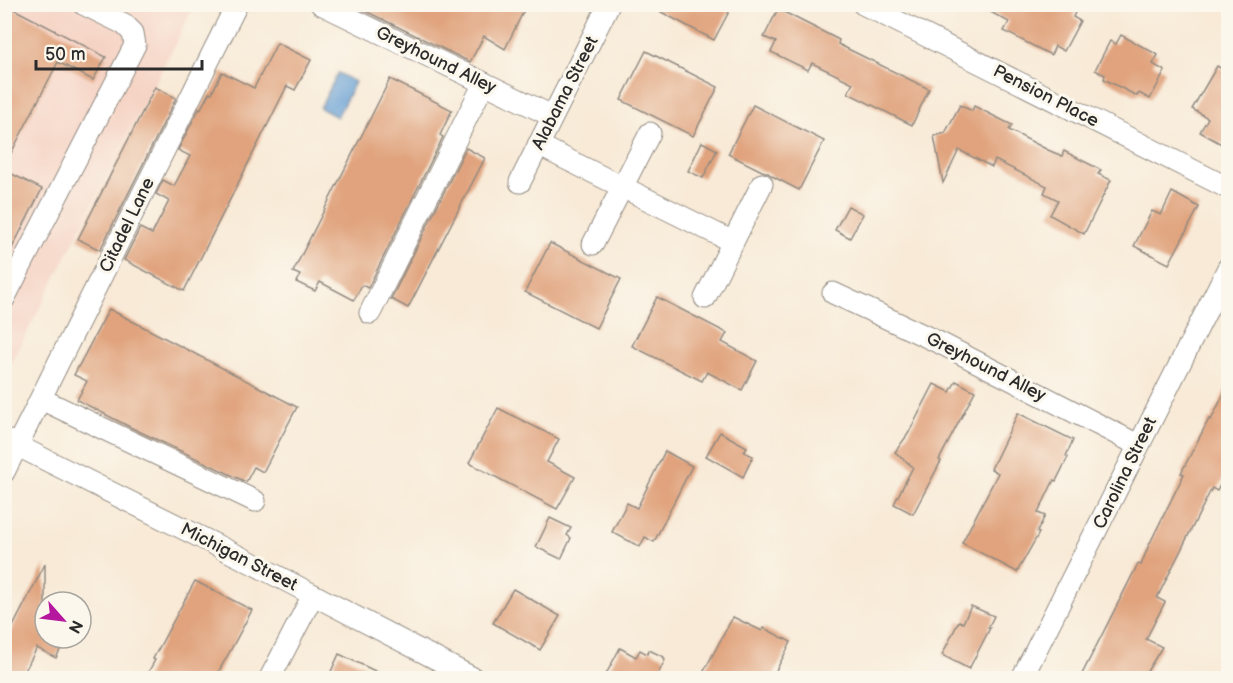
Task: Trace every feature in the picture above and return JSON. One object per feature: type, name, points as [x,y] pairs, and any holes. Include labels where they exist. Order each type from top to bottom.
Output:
[{"type":"street","points":[[7,290],[135,45],[134,33],[124,24],[83,4]]},
{"type":"street","name":"Citadel Lane","points":[[4,472],[11,442],[41,399],[237,4]]},
{"type":"street","name":"Greyhound Alley","points":[[321,4],[552,116]]},
{"type":"street","name":"Alabama Street","points":[[520,182],[609,4]]},
{"type":"street","name":"Pension Place","points":[[863,4],[1228,188]]},
{"type":"street","points":[[370,313],[484,83]]},
{"type":"street","points":[[593,244],[650,133]]},
{"type":"street","points":[[538,145],[733,242]]},
{"type":"street","points":[[705,298],[762,184]]},
{"type":"street","name":"Carolina Street","points":[[1022,678],[1228,268]]},
{"type":"street","name":"Greyhound Alley","points":[[833,293],[942,344],[1138,445]]},
{"type":"street","points":[[41,399],[255,501]]},
{"type":"street","name":"Michigan Street","points":[[11,442],[252,563],[473,678]]},
{"type":"street","points":[[270,678],[313,595]]},
{"type":"shaded area","points":[[5,5],[195,5],[5,376]]},
{"type":"water","points":[[338,73],[355,82],[337,117],[320,108]]},
{"type":"building","points":[[4,4],[106,57],[93,80],[58,62],[4,167]]},
{"type":"building","points":[[351,4],[527,4],[505,49],[484,36],[470,62]]},
{"type":"building","points":[[646,4],[733,4],[714,40]]},
{"type":"building","points":[[976,4],[1079,4],[1073,17],[1080,21],[1064,51],[1055,46],[1051,55],[1004,31],[1009,22]]},
{"type":"building","points":[[778,9],[839,40],[838,44],[929,89],[912,125],[848,93],[853,83],[812,63],[808,70],[771,52],[776,42],[764,37]]},
{"type":"building","points":[[1121,35],[1158,55],[1153,64],[1165,71],[1150,99],[1139,93],[1137,96],[1104,79],[1105,75],[1095,70],[1110,41],[1116,44]]},
{"type":"building","points":[[277,43],[311,60],[295,90],[287,86],[184,291],[124,260],[140,228],[152,234],[169,201],[156,194],[163,180],[174,186],[190,156],[178,150],[199,109],[209,93],[212,93],[222,72],[254,88]]},
{"type":"building","points":[[646,51],[718,87],[693,136],[621,100]]},
{"type":"building","points":[[1217,66],[1228,72],[1228,135],[1223,145],[1200,132],[1208,118],[1192,109]]},
{"type":"building","points":[[390,79],[452,110],[440,135],[443,137],[368,288],[362,285],[354,300],[320,282],[315,291],[296,282],[300,275],[293,272]]},
{"type":"building","points":[[155,87],[176,98],[100,250],[78,239]]},
{"type":"building","points":[[753,105],[824,141],[799,190],[728,154]]},
{"type":"building","points":[[960,105],[972,111],[974,106],[1012,125],[1009,130],[1062,156],[1064,151],[1101,170],[1098,174],[1111,180],[1084,234],[1050,215],[1058,200],[1044,193],[1047,186],[995,160],[992,167],[959,150],[943,183],[934,136],[945,133]]},
{"type":"building","points":[[702,142],[717,150],[703,178],[688,171]]},
{"type":"building","points":[[466,148],[485,158],[408,308],[391,299]]},
{"type":"building","points":[[4,170],[42,189],[4,264]]},
{"type":"building","points":[[1172,192],[1199,207],[1169,264],[1134,246],[1152,211],[1161,215]]},
{"type":"building","points":[[848,206],[863,214],[850,238],[835,230]]},
{"type":"building","points":[[550,243],[621,279],[596,328],[525,292]]},
{"type":"building","points":[[657,297],[727,333],[722,342],[757,361],[742,390],[707,372],[702,381],[632,346]]},
{"type":"building","points":[[109,309],[297,407],[263,472],[254,467],[246,482],[77,400],[87,381],[74,375]]},
{"type":"building","points":[[956,381],[975,391],[913,514],[894,504],[913,467],[895,452],[908,434],[934,384],[950,392]]},
{"type":"building","points":[[1228,385],[1228,469],[1217,491],[1212,488],[1157,598],[1165,602],[1146,639],[1162,647],[1143,678],[1080,678],[1138,564],[1141,565],[1184,474],[1181,473]]},
{"type":"building","points":[[498,408],[559,439],[547,462],[575,477],[557,509],[469,463]]},
{"type":"building","points":[[1018,413],[1073,440],[1066,456],[1068,457],[1038,513],[1045,516],[1037,532],[1039,533],[1017,572],[962,543],[998,473],[991,469]]},
{"type":"building","points":[[720,432],[747,447],[744,452],[753,456],[743,477],[706,456]]},
{"type":"building","points":[[665,451],[692,466],[654,542],[645,537],[640,547],[612,532],[627,503],[637,508]]},
{"type":"building","points":[[550,518],[571,528],[567,535],[571,538],[561,559],[536,547]]},
{"type":"building","points":[[45,564],[45,590],[33,590],[33,650],[36,650],[21,678],[4,678],[4,644]]},
{"type":"building","points":[[195,581],[252,610],[215,678],[145,678],[155,660],[153,659]]},
{"type":"building","points":[[513,589],[560,616],[540,650],[493,623]]},
{"type":"building","points":[[971,606],[994,616],[969,669],[942,655],[959,621],[963,623]]},
{"type":"building","points":[[733,617],[762,631],[764,628],[791,642],[772,678],[714,678],[703,673]]},
{"type":"building","points":[[620,648],[636,657],[640,650],[647,654],[649,650],[664,657],[665,660],[656,678],[604,678]]},
{"type":"building","points":[[41,650],[60,650],[56,658]]},
{"type":"building","points":[[339,654],[390,678],[328,678]]}]
